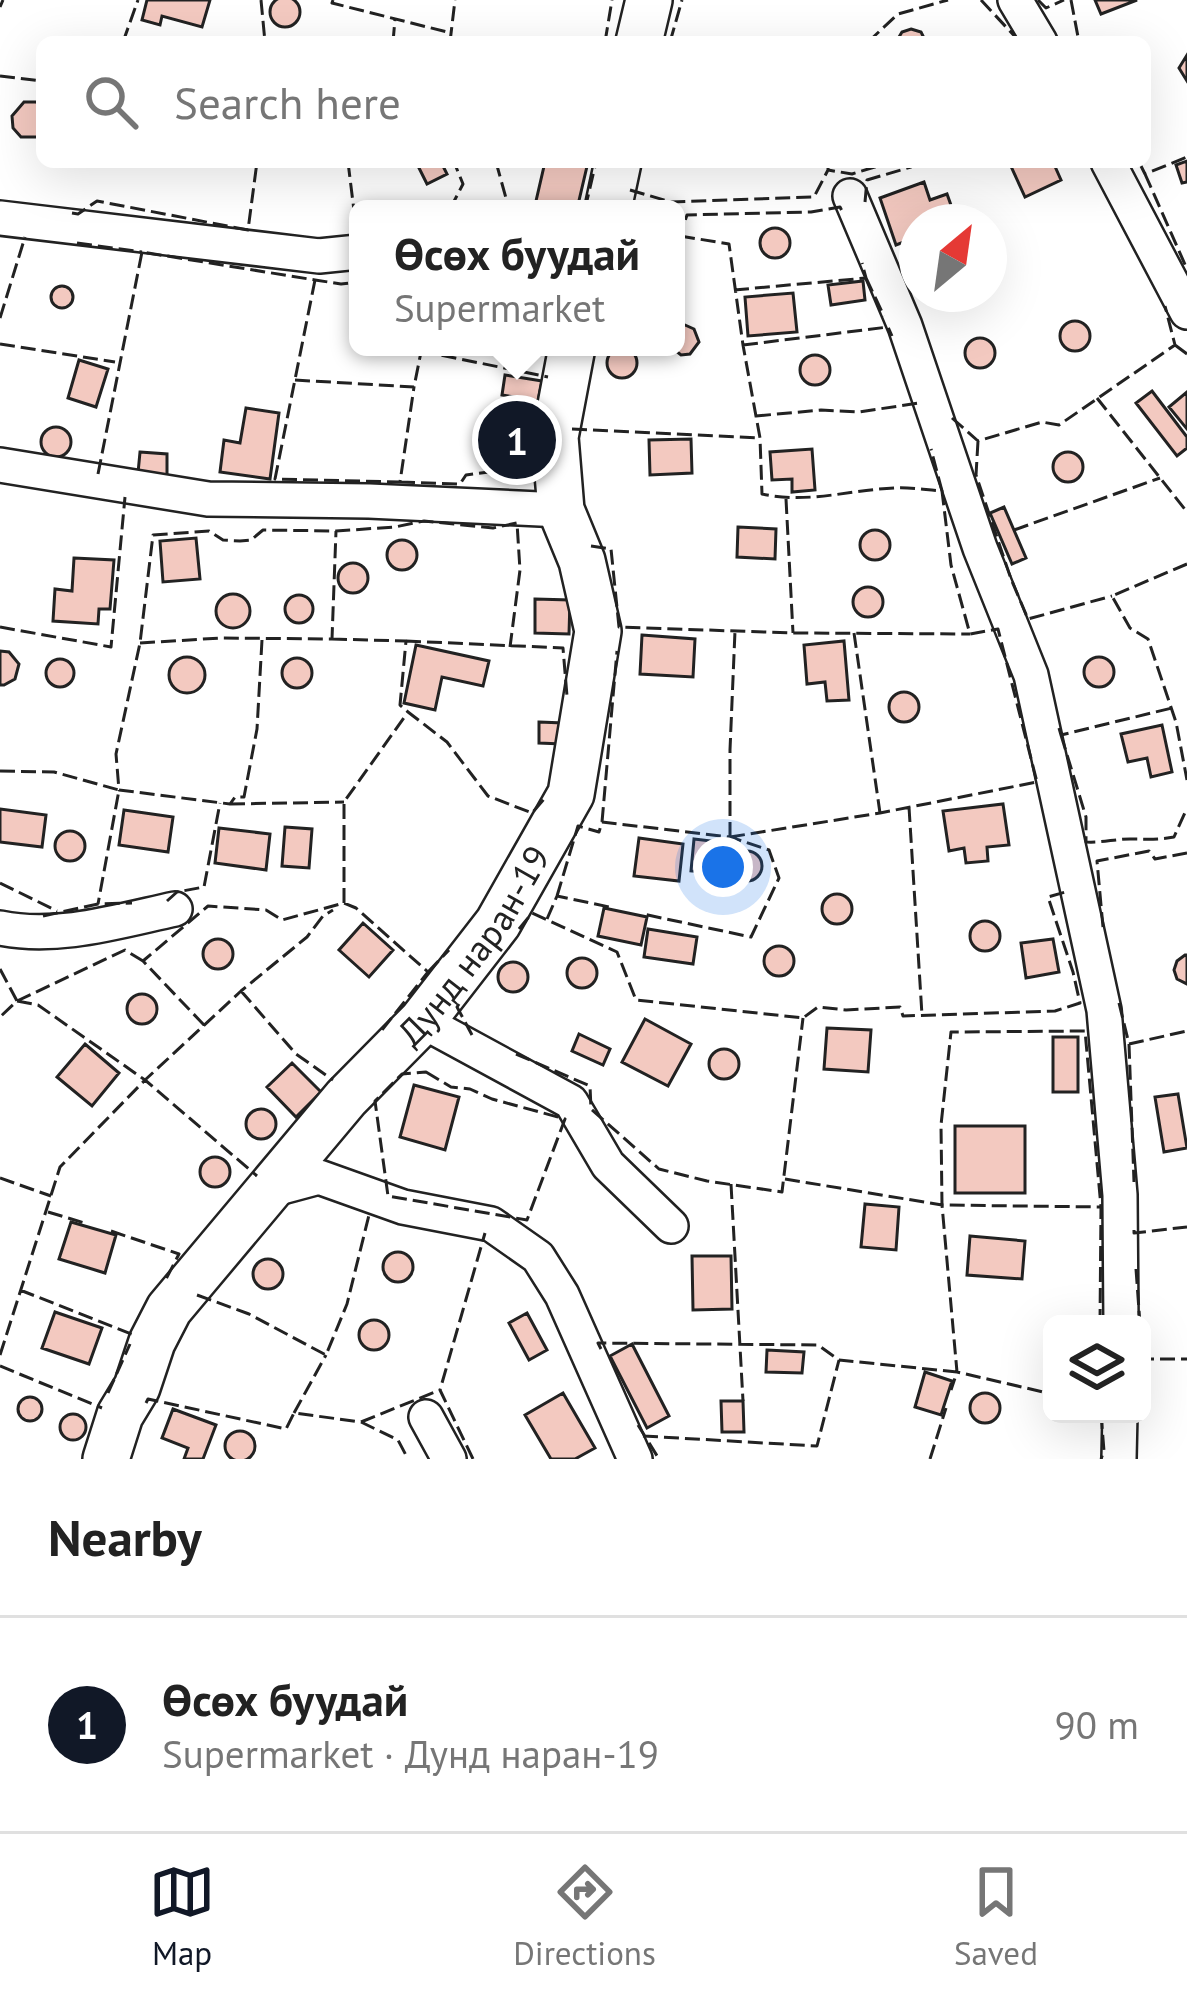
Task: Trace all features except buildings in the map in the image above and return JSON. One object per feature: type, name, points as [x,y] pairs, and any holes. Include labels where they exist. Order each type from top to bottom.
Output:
[{"type":"street","points":[[640,36],[649,0]]},
{"type":"street","points":[[1015,0],[1036,36]]},
{"type":"street","points":[[610,200],[617,168]]},
{"type":"street","points":[[1111,168],[1187,312]]},
{"type":"street","points":[[850,196],[905,326],[980,548],[1030,675],[1105,1010],[1120,1195],[1120,1315]]},
{"type":"street","points":[[0,218],[320,256],[349,253]]},
{"type":"street","name":"Дунд наран-19","points":[[106,1459],[120,1415],[169,1309],[346,1098],[422,1021],[498,923],[571,794],[598,631],[582,561],[561,510],[555,437],[570,356]]},
{"type":"street","points":[[0,465],[208,499],[561,510]]},
{"type":"street","points":[[0,928],[20,932],[91,927],[175,909]]},
{"type":"street","points":[[422,1021],[571,1102],[608,1165],[671,1226]]},
{"type":"street","points":[[266,1191],[319,1177],[403,1207],[491,1224],[522,1246],[538,1258],[562,1295],[635,1459]]},
{"type":"street","points":[[426,1417],[448,1459]]},
{"type":"street","points":[[1119,1459],[1120,1423]]},
{"type":"fence","points":[[0,7],[3,0]]},
{"type":"fence","points":[[125,36],[138,0]]},
{"type":"fence","points":[[261,0],[264,36]]},
{"type":"fence","points":[[333,0],[451,33]]},
{"type":"fence","points":[[451,36],[455,0]]},
{"type":"fence","points":[[606,36],[612,0]]},
{"type":"fence","points":[[672,36],[682,0]]},
{"type":"fence","points":[[874,36],[898,14],[948,0]]},
{"type":"fence","points":[[981,0],[1014,36]]},
{"type":"fence","points":[[1038,0],[1046,8],[1064,0]]},
{"type":"fence","points":[[1071,0],[1078,36]]},
{"type":"fence","points":[[394,36],[395,19]]},
{"type":"fence","points":[[0,76],[36,80]]},
{"type":"fence","points":[[1142,168],[1145,174],[1187,157]]},
{"type":"fence","points":[[72,213],[97,201],[248,230],[256,168]]},
{"type":"fence","points":[[349,168],[353,200]]},
{"type":"fence","points":[[455,200],[463,184],[456,168]]},
{"type":"fence","points":[[498,168],[507,200]]},
{"type":"fence","points":[[587,200],[595,168]]},
{"type":"fence","points":[[828,168],[852,174],[872,168]]},
{"type":"fence","points":[[865,202],[867,180],[908,168]]},
{"type":"fence","points":[[685,202],[814,197],[828,170]]},
{"type":"fence","points":[[1145,174],[1187,269]]},
{"type":"fence","points":[[630,190],[664,200]]},
{"type":"fence","points":[[685,221],[687,215],[840,207],[843,213]]},
{"type":"fence","points":[[0,318],[25,237]]},
{"type":"fence","points":[[685,237],[729,244],[760,438],[762,494],[796,498],[894,488],[942,491],[931,449]]},
{"type":"fence","points":[[77,243],[142,252]]},
{"type":"fence","points":[[98,474],[142,252],[349,283]]},
{"type":"fence","points":[[734,290],[866,278],[862,263]]},
{"type":"fence","points":[[866,278],[884,316]]},
{"type":"fence","points":[[315,280],[275,479],[400,482],[414,387]]},
{"type":"fence","points":[[952,418],[978,441],[1042,422],[1059,425],[1175,345],[1165,306]]},
{"type":"fence","points":[[743,345],[888,327],[892,336]]},
{"type":"fence","points":[[0,344],[115,362]]},
{"type":"fence","points":[[1175,345],[1187,354]]},
{"type":"fence","points":[[295,380],[414,387],[420,356]]},
{"type":"fence","points":[[445,356],[548,377]]},
{"type":"fence","points":[[1097,398],[1187,512]]},
{"type":"fence","points":[[756,416],[859,412],[919,403]]},
{"type":"fence","points":[[400,482],[460,484],[466,475],[489,472],[498,425],[543,420]]},
{"type":"fence","points":[[572,429],[760,438]]},
{"type":"fence","points":[[978,441],[976,475],[1028,619],[1112,596]]},
{"type":"fence","points":[[1014,530],[1160,478]]},
{"type":"fence","points":[[730,837],[1037,782],[998,629],[970,634],[951,565],[942,491]]},
{"type":"fence","points":[[0,627],[111,647],[125,497]]},
{"type":"fence","points":[[786,499],[793,633]]},
{"type":"fence","points":[[262,640],[257,729],[244,797],[235,797],[230,804],[119,790],[116,754],[140,643],[153,535],[209,531],[223,540],[240,541],[251,540],[263,530],[336,531],[424,521],[493,528],[517,523],[520,570],[510,647]]},
{"type":"fence","points":[[140,643],[332,639],[336,531]]},
{"type":"fence","points":[[591,546],[611,549],[619,627],[970,634]]},
{"type":"fence","points":[[1187,564],[1112,596],[1130,628],[1148,639],[1176,722],[1187,780]]},
{"type":"fence","points":[[730,837],[735,631]]},
{"type":"fence","points":[[854,633],[880,813]]},
{"type":"fence","points":[[332,639],[406,641],[400,705],[408,712]]},
{"type":"fence","points":[[406,641],[563,648],[567,696]]},
{"type":"fence","points":[[602,822],[617,651]]},
{"type":"fence","points":[[1059,728],[1061,735],[1172,708]]},
{"type":"fence","points":[[344,903],[344,802],[408,712],[447,742],[488,796],[532,813],[545,798]]},
{"type":"fence","points":[[1061,735],[1086,817],[1086,842],[1174,837],[1187,808]]},
{"type":"fence","points":[[0,771],[54,772],[119,790],[98,904]]},
{"type":"fence","points":[[230,804],[344,802]]},
{"type":"fence","points":[[167,901],[177,892],[204,887],[220,803]]},
{"type":"fence","points":[[909,807],[922,1015]]},
{"type":"fence","points":[[557,896],[578,826],[599,832],[602,822],[730,837],[769,850],[779,878],[751,937],[643,914]]},
{"type":"fence","points":[[1103,927],[1097,861],[1149,851],[1155,859],[1187,853]]},
{"type":"fence","points":[[0,883],[57,911]]},
{"type":"fence","points":[[519,929],[532,913],[617,952],[636,1000],[803,1018],[818,1007],[900,1007],[903,1016],[1055,1011],[1080,1003],[1048,897],[1069,891]]},
{"type":"fence","points":[[547,919],[557,896],[614,908]]},
{"type":"fence","points":[[43,916],[98,904],[132,903]]},
{"type":"fence","points":[[204,1025],[143,961],[208,906],[266,910],[282,920],[344,903],[356,908],[428,972],[382,1030]]},
{"type":"fence","points":[[0,1355],[60,1167],[145,1080],[333,910]]},
{"type":"fence","points":[[17,1001],[125,950],[143,961]]},
{"type":"fence","points":[[428,972],[449,950]]},
{"type":"fence","points":[[0,969],[17,1001],[0,1017]]},
{"type":"fence","points":[[241,991],[296,1054],[333,1080]]},
{"type":"fence","points":[[17,1001],[38,1005],[145,1080],[257,1176]]},
{"type":"fence","points":[[1119,1003],[1129,1044],[1134,1182]]},
{"type":"fence","points":[[459,1004],[472,1035]]},
{"type":"fence","points":[[516,1054],[590,1086],[591,1109],[659,1169],[782,1192],[803,1018]]},
{"type":"fence","points":[[1085,1031],[1101,1207],[942,1205],[941,1125],[951,1032],[1085,1031]]},
{"type":"fence","points":[[1129,1044],[1187,1031]]},
{"type":"fence","points":[[426,1072],[451,1087],[565,1119],[527,1220],[388,1196],[375,1101],[402,1074],[426,1072]]},
{"type":"fence","points":[[0,1178],[51,1196]]},
{"type":"fence","points":[[785,1179],[942,1205],[957,1372],[1043,1392]]},
{"type":"fence","points":[[731,1184],[743,1401]]},
{"type":"fence","points":[[1100,1315],[1101,1207]]},
{"type":"fence","points":[[197,1295],[249,1314],[326,1355],[347,1304],[370,1211]]},
{"type":"fence","points":[[48,1212],[88,1224]]},
{"type":"fence","points":[[1134,1230],[1187,1227]]},
{"type":"fence","points":[[111,1231],[179,1254],[165,1281]]},
{"type":"fence","points":[[473,1459],[440,1390],[485,1233]]},
{"type":"fence","points":[[1136,1269],[1139,1315]]},
{"type":"fence","points":[[20,1290],[134,1335]]},
{"type":"fence","points":[[601,1349],[598,1343],[818,1345],[839,1360],[957,1372],[951,1390]]},
{"type":"fence","points":[[108,1393],[130,1344]]},
{"type":"fence","points":[[294,1413],[326,1355]]},
{"type":"fence","points":[[1151,1359],[1187,1359]]},
{"type":"fence","points":[[643,1436],[817,1446],[839,1360]]},
{"type":"fence","points":[[0,1366],[102,1408]]},
{"type":"fence","points":[[361,1422],[440,1390]]},
{"type":"fence","points":[[146,1403],[148,1399],[286,1429],[294,1413],[361,1422],[398,1440],[408,1459]]},
{"type":"fence","points":[[930,1459],[946,1408]]},
{"type":"fence","points":[[1101,1459],[1102,1423]]},
{"type":"fence","points":[[638,1425],[659,1459]]},
{"type":"place","name":"Өсөх буудай","points":[[517,440]]}]
